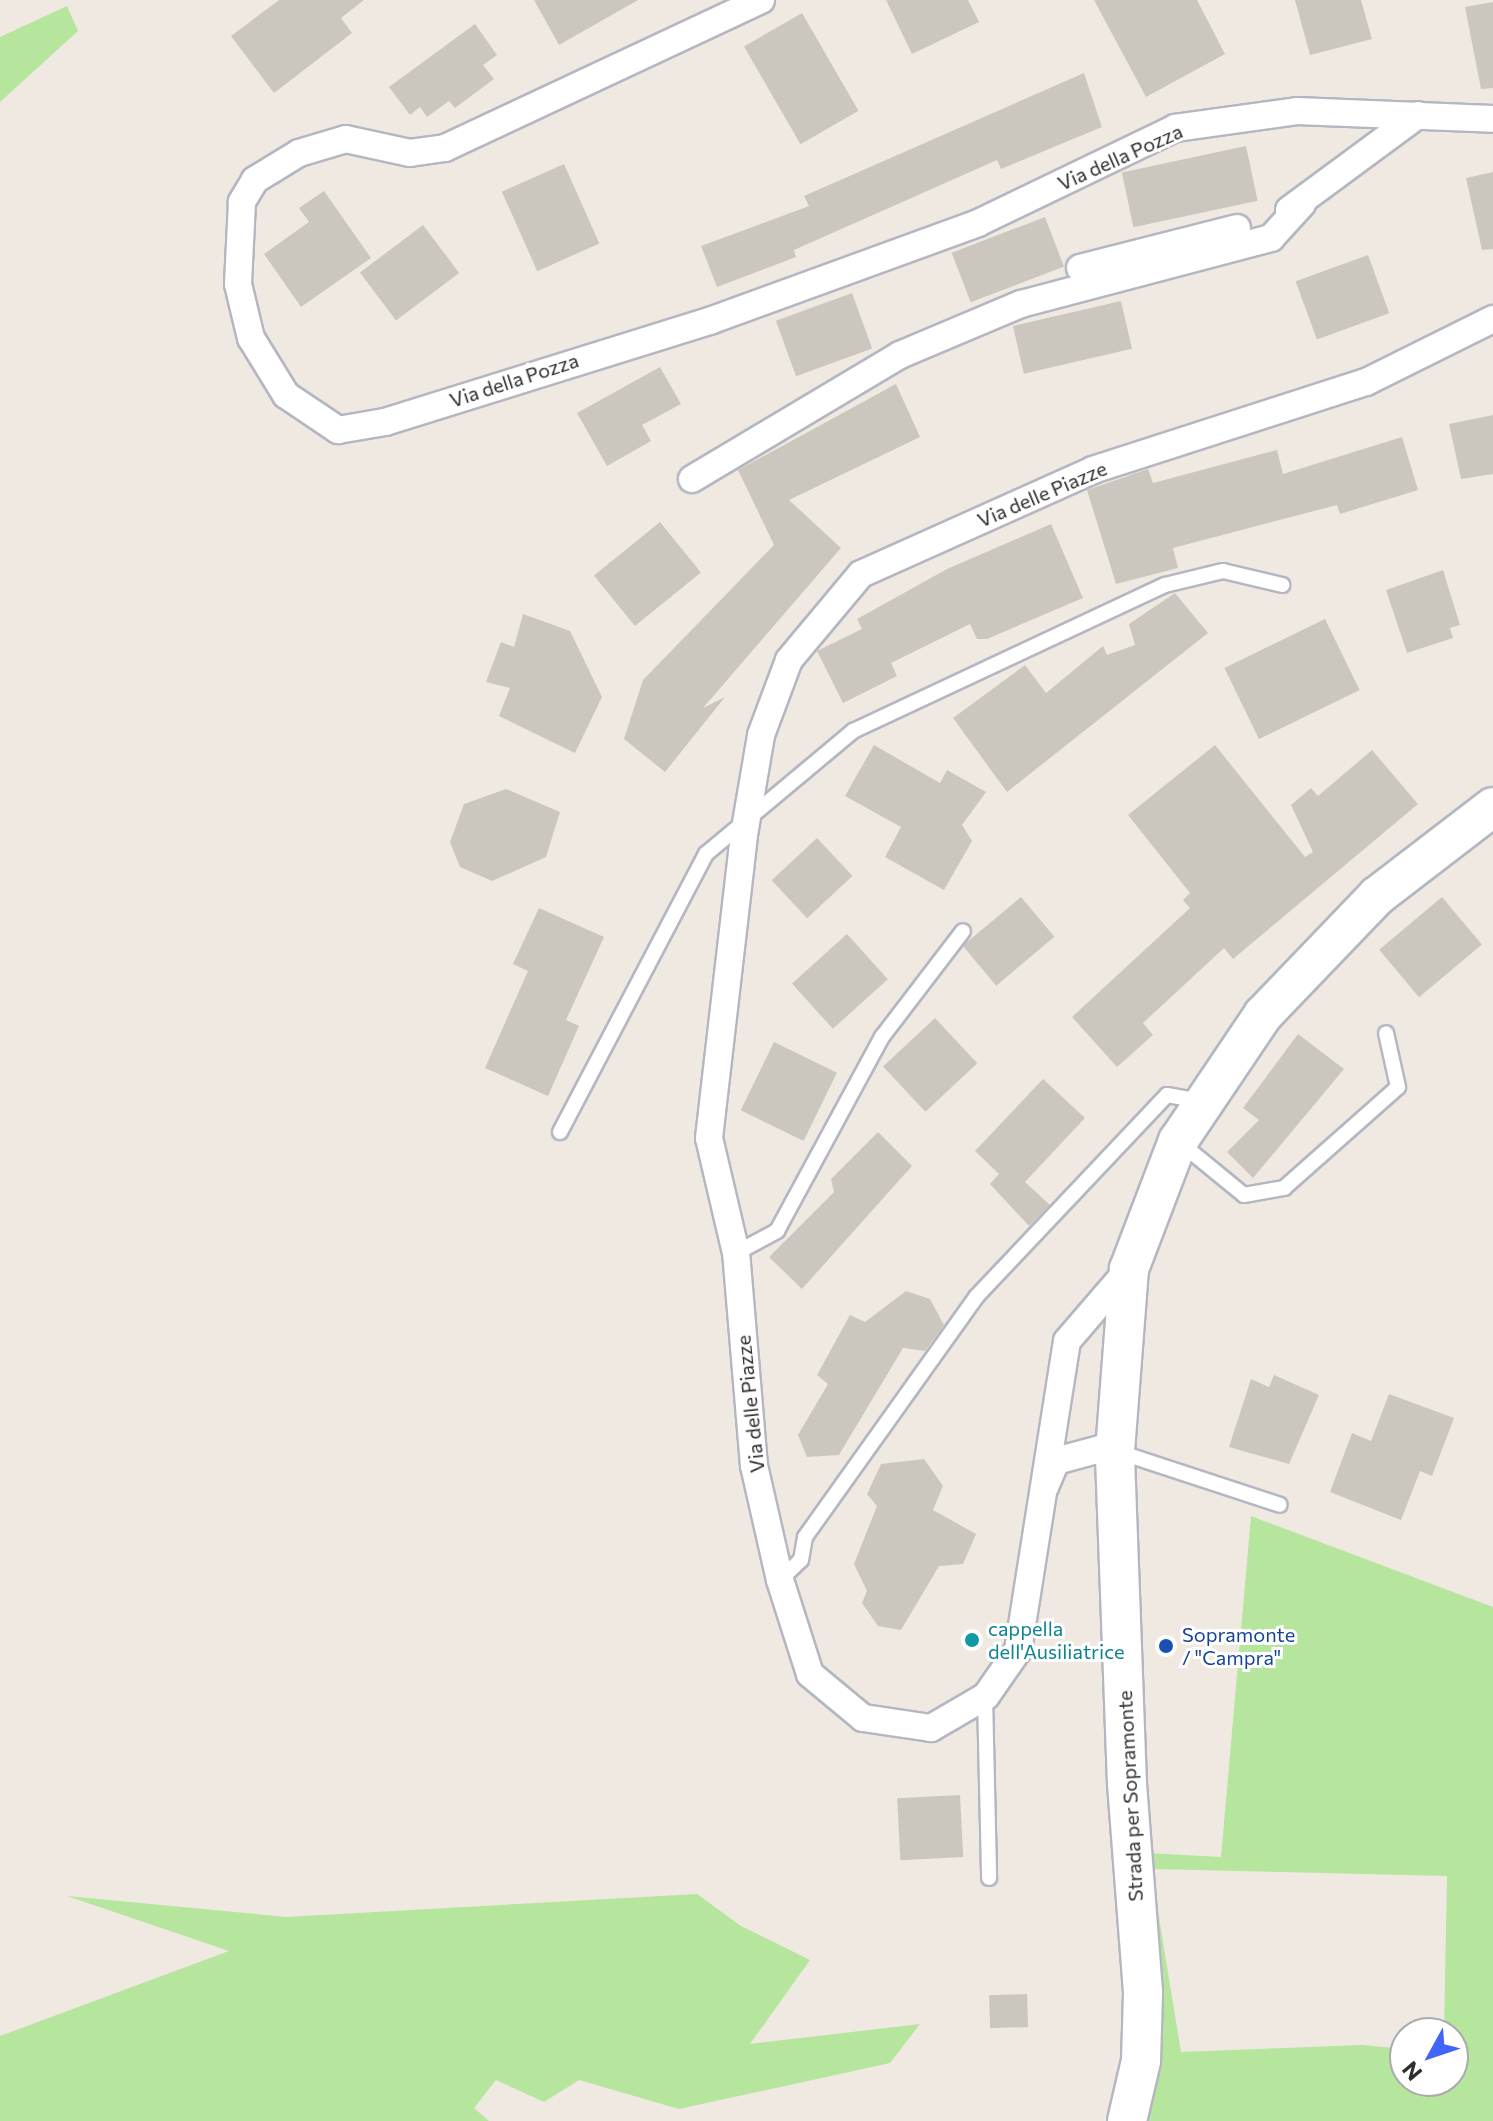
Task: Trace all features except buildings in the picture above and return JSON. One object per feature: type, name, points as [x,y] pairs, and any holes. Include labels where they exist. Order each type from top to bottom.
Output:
[{"type":"main road","name":"Strada per Sopramonte","points":[[1127,2121],[1141,2061],[1143,1992],[1127,1784],[1115,1448],[1129,1269],[1178,1141],[1202,1101],[1310,961],[1377,896],[1493,807]]},
{"type":"street","name":"Via della Pozza","points":[[761,0],[445,148],[410,153],[346,139],[299,153],[255,180],[242,202],[238,284],[251,338],[286,395],[317,422],[357,430],[712,320],[978,223],[1175,128],[1297,111],[1493,119]]},
{"type":"street","points":[[692,479],[900,355],[1021,304],[1271,238],[1302,204],[1418,115]]},
{"type":"street","points":[[1080,268],[1264,222],[1302,204]]},
{"type":"street","name":"Via delle Piazze","points":[[1129,1269],[1067,1341],[1036,1509],[1018,1650],[986,1696],[931,1728],[863,1718],[810,1674],[780,1580],[754,1466],[736,1253],[709,1138],[745,829],[761,735],[789,660],[861,574],[1093,470],[1366,382],[1493,319]]},
{"type":"street","name":"Via delle Piazze","points":[[1036,1509],[1056,1461],[1115,1448]]},
{"type":"lane","points":[[560,1132],[706,854],[745,829],[787,783],[853,731],[1115,606],[1223,571],[1282,585]]},
{"type":"lane","points":[[736,1253],[777,1231],[882,1037],[963,931]]},
{"type":"lane","points":[[1178,1141],[1244,1195],[1284,1188],[1398,1087],[1386,1033]]},
{"type":"lane","points":[[780,1580],[801,1560],[805,1537],[976,1297],[1167,1095],[1202,1101]]},
{"type":"lane","points":[[1115,1448],[1280,1505]]},
{"type":"lane","points":[[986,1696],[989,1878]]},
{"type":"green space","points":[[67,6],[78,31],[0,102],[0,37]]},
{"type":"green space","points":[[1251,1516],[1493,1607],[1493,2121],[1149,2121],[1160,2021],[1147,1853],[1221,1857]],"holes":[[[1151,1869],[1447,1876],[1444,2017],[1469,2017],[1469,2097],[1389,2097],[1389,2048],[1362,2045],[1181,2052]]]},
{"type":"green space","points":[[697,1894],[741,1926],[810,1960],[750,2044],[920,2024],[890,2063],[679,2109],[579,2080],[544,2102],[496,2080],[474,2108],[489,2121],[0,2121],[0,2036],[229,1951],[67,1896],[286,1917]]},
{"type":"place","name":"cappella dell'Ausiliatrice","points":[[972,1640]]},
{"type":"place","name":"Sopramonte / \"Campra\"","points":[[1166,1646]]}]
